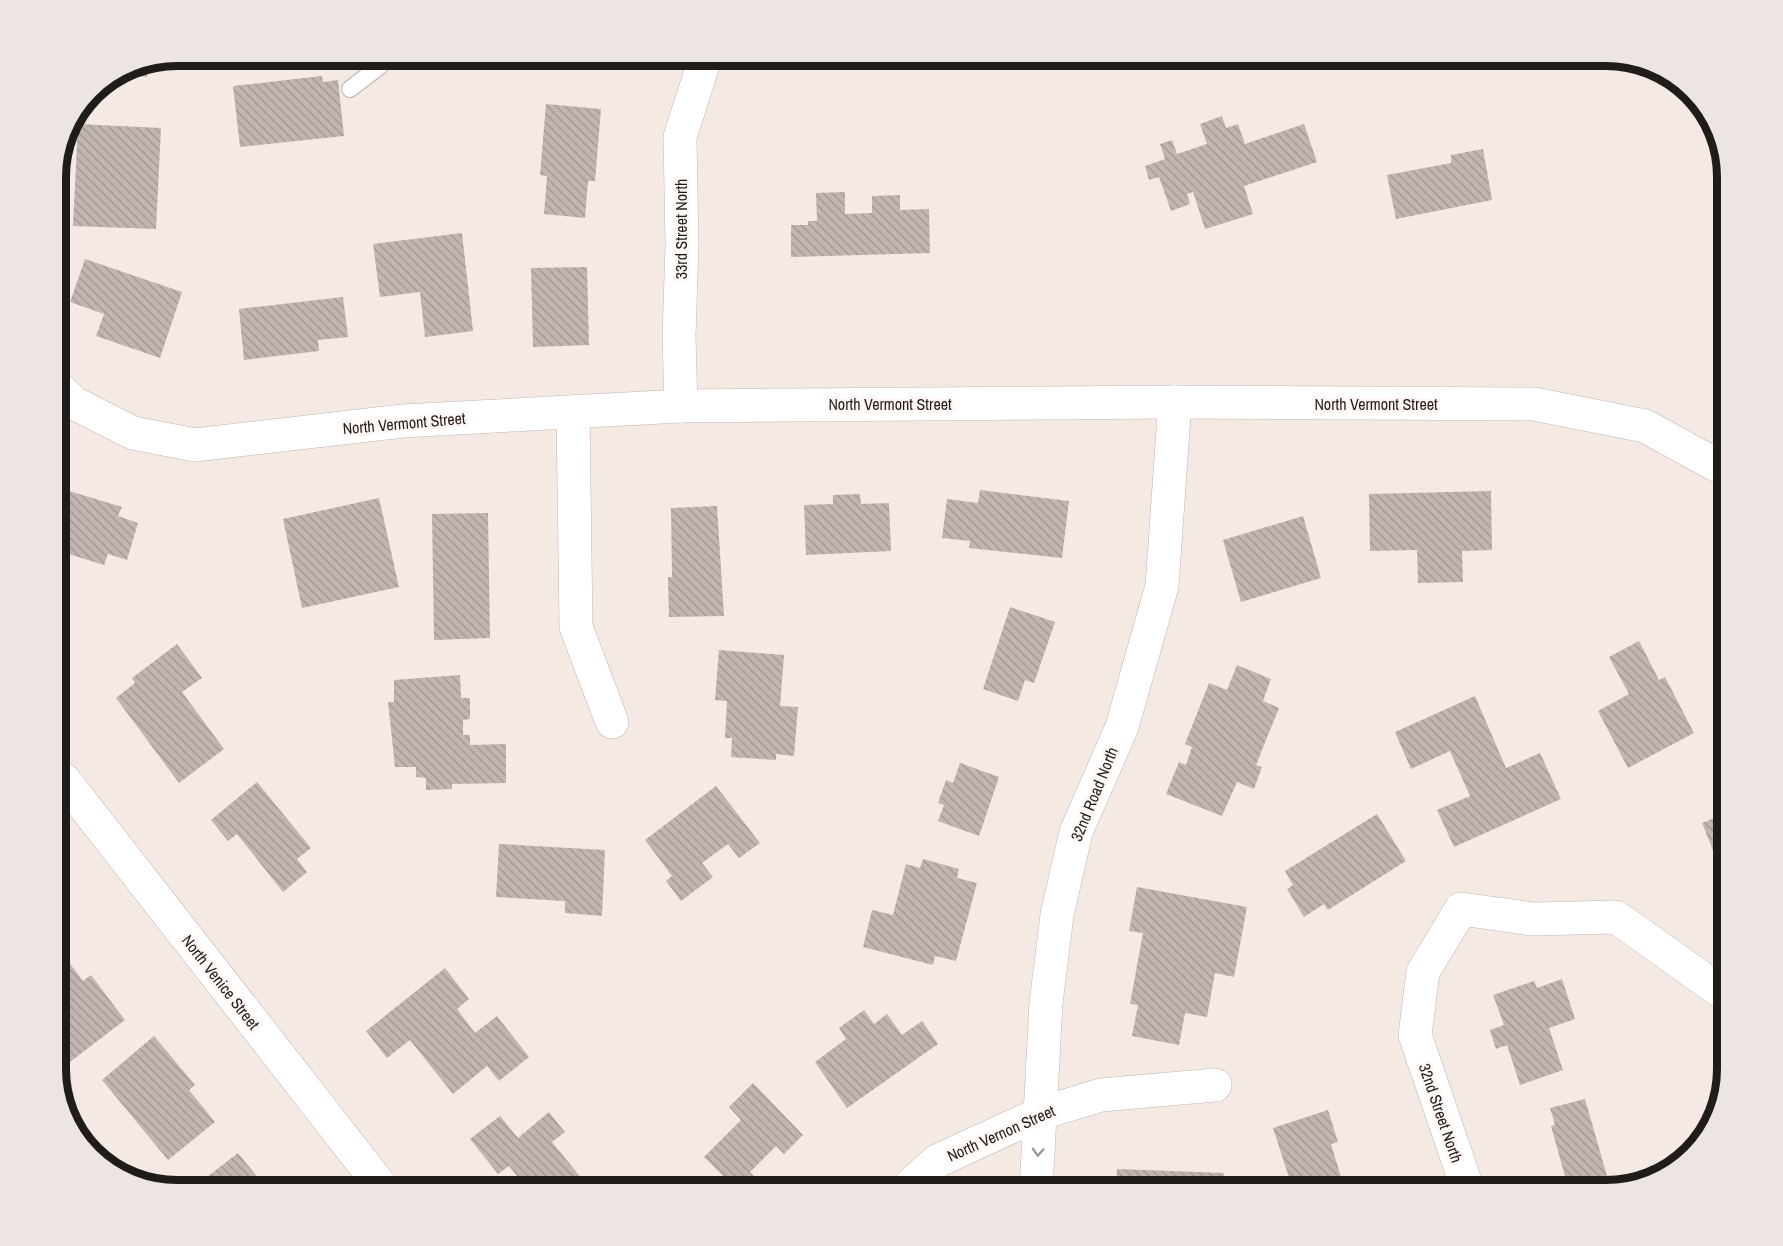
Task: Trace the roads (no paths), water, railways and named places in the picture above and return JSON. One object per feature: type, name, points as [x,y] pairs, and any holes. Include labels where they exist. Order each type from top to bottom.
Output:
[{"type":"street","name":"33rd Street North","points":[[681,406],[680,137],[703,66]]},
{"type":"street","name":"North Vermont Street","points":[[66,395],[74,403],[133,433],[195,446],[403,420],[681,406],[1175,402],[1534,404],[1645,426],[1717,465]]},
{"type":"street","name":"32nd Road North","points":[[1036,1180],[1047,1003],[1059,904],[1076,832],[1122,727],[1162,586],[1175,402]]},
{"type":"street","points":[[573,412],[576,627],[612,722]]},
{"type":"street","name":"North Venice Street","points":[[66,783],[375,1180]]},
{"type":"street","name":"32nd Street North","points":[[1464,1180],[1415,1035],[1423,972],[1461,909],[1533,919],[1616,918],[1717,988]]},
{"type":"street","name":"North Vernon Street","points":[[917,1180],[937,1161],[1039,1114],[1101,1095],[1215,1085]]},
{"type":"lane","points":[[351,89],[380,66]]}]
